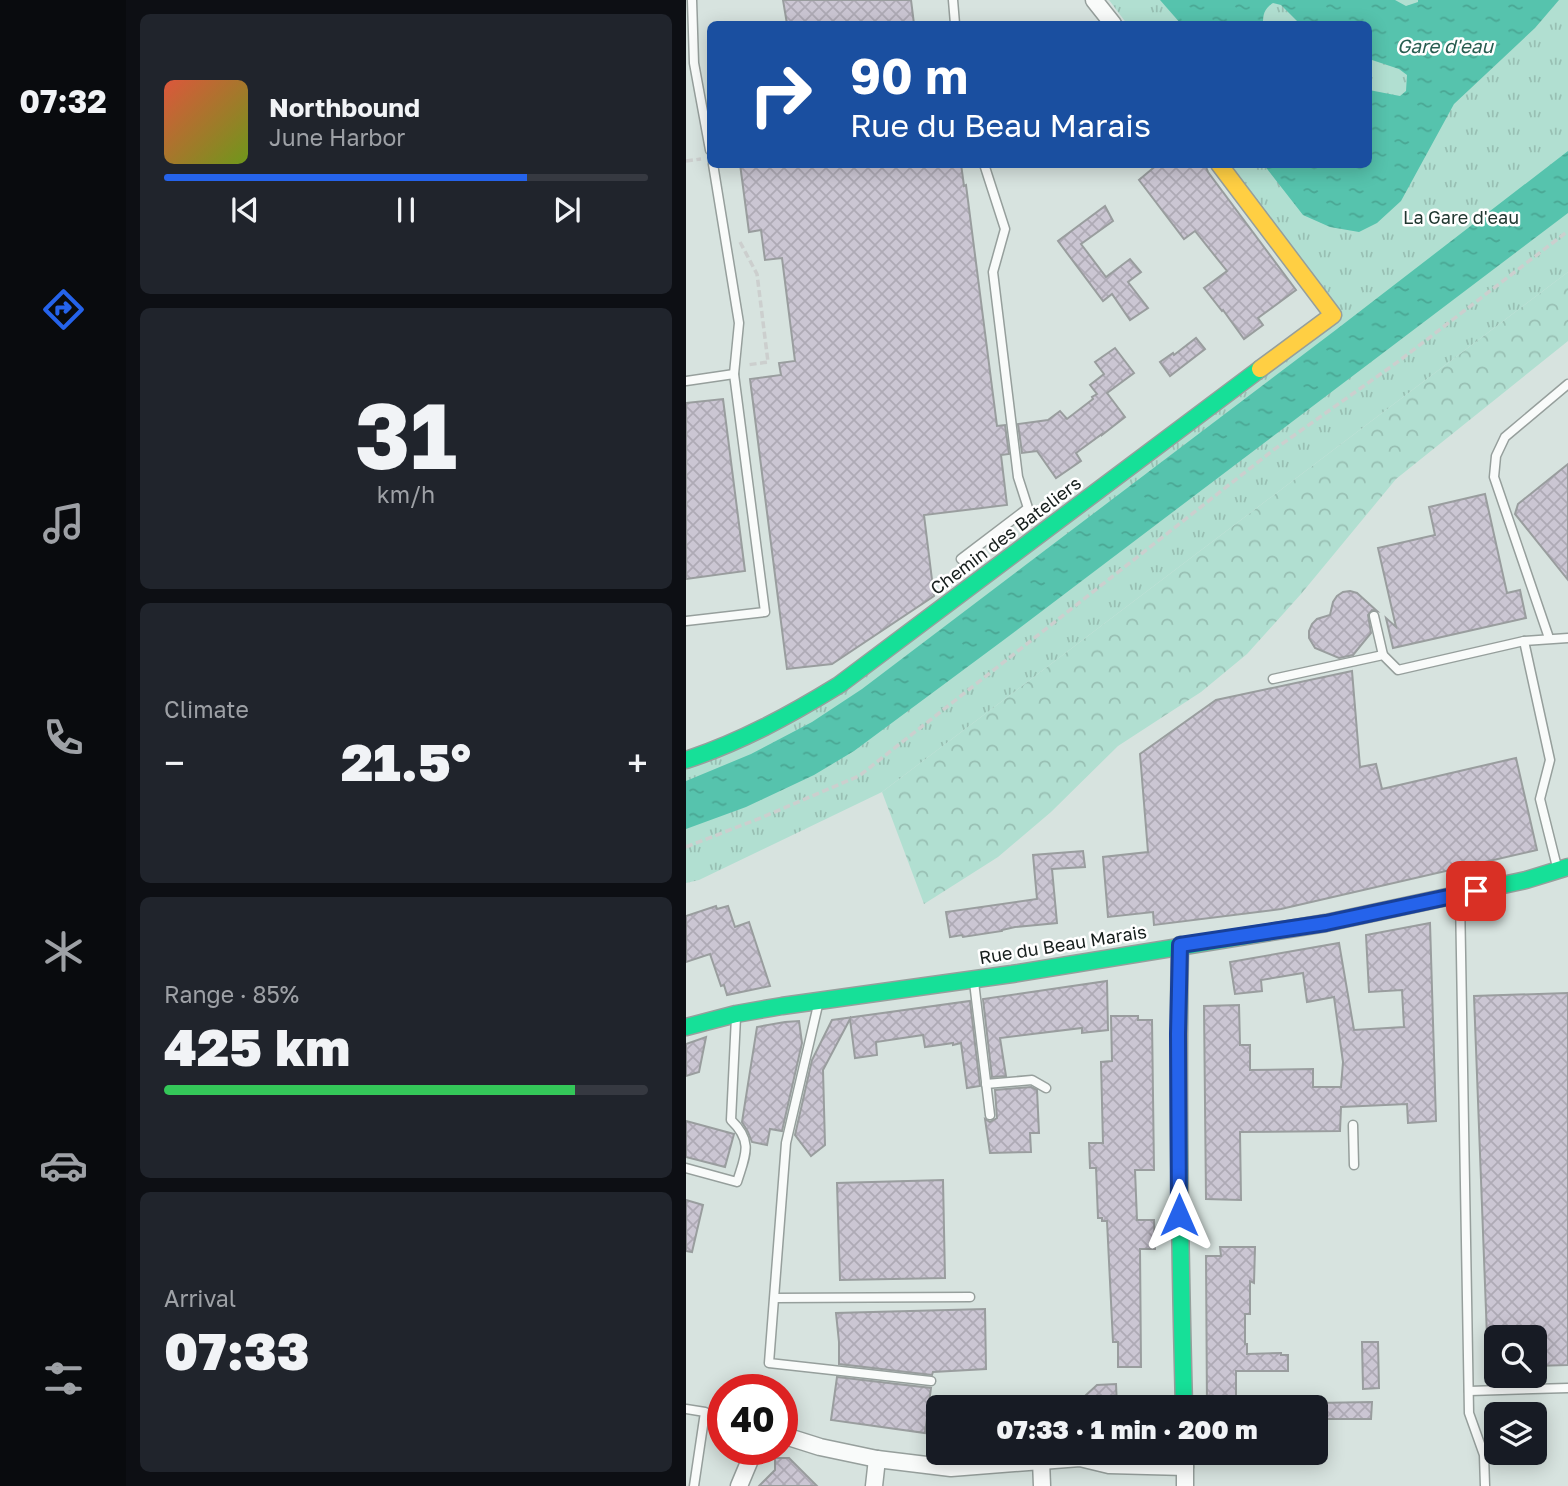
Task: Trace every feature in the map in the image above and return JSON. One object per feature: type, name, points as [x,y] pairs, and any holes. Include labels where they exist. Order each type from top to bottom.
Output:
[{"type":"street","points":[[1094,0],[1111,21]]},
{"type":"street","name":"Chemin des Bateliers","points":[[686,760],[716,751],[787,717],[839,685],[1332,315],[1222,168]]},
{"type":"street","name":"Rue du Beau Marais","points":[[686,1027],[736,1014],[819,1000],[973,979],[1326,923],[1526,880],[1563,869]]},
{"type":"street","points":[[1180,945],[1179,1215],[1184,1395]]},
{"type":"street","points":[[798,1440],[877,1459],[926,1465]]},
{"type":"street","points":[[874,1486],[877,1459]]},
{"type":"street","points":[[739,1486],[747,1465]]},
{"type":"street","points":[[926,1465],[951,1468],[985,1465]]},
{"type":"street","points":[[1041,1465],[1042,1486]]},
{"type":"street","points":[[1185,1465],[1185,1486]]},
{"type":"lane","points":[[692,0],[695,63],[707,133]]},
{"type":"lane","points":[[953,0],[955,21]]},
{"type":"lane","points":[[686,621],[765,612],[734,374],[739,323],[714,168]]},
{"type":"lane","points":[[961,559],[1028,508],[1018,477],[993,272],[1005,229],[985,168]]},
{"type":"lane","points":[[686,381],[734,374]]},
{"type":"lane","points":[[1549,638],[1494,477],[1496,456],[1505,436],[1568,384]]},
{"type":"lane","points":[[1374,616],[1383,655],[1398,670],[1524,641],[1568,638]]},
{"type":"lane","points":[[1524,641],[1550,760],[1540,799],[1563,869]]},
{"type":"lane","points":[[1273,679],[1383,655]]},
{"type":"lane","points":[[1460,894],[1469,1413],[1484,1455],[1485,1486]]},
{"type":"lane","points":[[973,979],[990,1115]]},
{"type":"lane","points":[[819,1000],[786,1143],[769,1363],[931,1381]]},
{"type":"lane","points":[[686,1168],[737,1182],[746,1149],[742,1130],[731,1120],[736,1014]]},
{"type":"lane","points":[[986,1084],[1032,1080],[1046,1088]]},
{"type":"lane","points":[[1353,1125],[1354,1165]]},
{"type":"lane","points":[[775,1298],[970,1297]]},
{"type":"lane","points":[[1469,1391],[1568,1388]]},
{"type":"lane","points":[[686,1409],[705,1412],[691,1474],[694,1486]]},
{"type":"path","points":[[686,161],[707,158]]},
{"type":"path","points":[[686,847],[859,776],[1272,452],[1399,361],[1568,231]]},
{"type":"green space","name":"La Gare d'eau","points":[[1109,0],[1568,0],[1568,272],[882,792],[699,880],[686,883],[686,768],[761,737],[1340,318],[1231,168],[1372,168],[1372,21],[1125,21]]},
{"type":"green space","points":[[1568,272],[1568,341],[1396,479],[1301,594],[1247,654],[1201,692],[1118,746],[1051,812],[998,857],[924,904],[882,792]]},
{"type":"water","name":"Gare d'eau","points":[[1160,0],[1395,0],[1406,6],[1418,0],[1559,0],[1535,28],[1454,104],[1401,201],[1377,223],[1359,232],[1330,227],[1303,215],[1266,168],[1372,168],[1372,91],[1400,96],[1406,91],[1407,75],[1399,69],[1372,60],[1372,21],[1297,21],[1281,5],[1273,3],[1265,12],[1263,21],[1178,21]]},
{"type":"water","points":[[1568,151],[1568,213],[854,751],[814,775],[746,807],[686,829],[686,781],[751,754],[812,722],[862,689]]},
{"type":"building","points":[[783,0],[911,0],[914,21],[786,21]]},
{"type":"building","points":[[741,168],[962,168],[964,186],[966,185],[997,426],[1005,425],[1009,454],[1001,455],[1007,505],[924,515],[934,596],[832,664],[787,669],[750,379],[781,375],[779,363],[795,361],[782,258],[765,260],[761,230],[749,232]]},
{"type":"building","points":[[1153,168],[1206,168],[1296,290],[1258,318],[1263,325],[1244,339],[1204,288],[1227,271],[1195,231],[1184,239],[1139,180]]},
{"type":"building","points":[[1105,206],[1113,221],[1081,244],[1106,277],[1130,259],[1141,272],[1128,282],[1148,308],[1130,320],[1112,294],[1103,301],[1058,241]]},
{"type":"building","points":[[1196,338],[1205,349],[1170,376],[1160,362]]},
{"type":"building","points":[[1115,348],[1134,373],[1107,393],[1125,417],[1076,453],[1081,461],[1056,478],[1037,451],[1022,453],[1018,424],[1048,420],[1060,411],[1067,419],[1093,399],[1097,394],[1090,385],[1104,374],[1095,362]]},
{"type":"building","points":[[723,399],[745,571],[686,579],[686,403]]},
{"type":"building","points":[[1568,464],[1568,580],[1515,514],[1518,504]]},
{"type":"building","points":[[1485,494],[1507,593],[1520,590],[1526,618],[1393,648],[1386,618],[1396,627],[1378,548],[1435,535],[1429,507]]},
{"type":"building","points":[[1350,591],[1357,593],[1377,611],[1372,610],[1368,615],[1371,633],[1353,655],[1339,658],[1315,648],[1309,638],[1309,631],[1317,619],[1330,615],[1337,596]]},
{"type":"building","points":[[1352,671],[1360,767],[1376,764],[1382,789],[1516,758],[1537,850],[1281,909],[1154,925],[1153,912],[1108,917],[1103,857],[1148,852],[1140,754],[1216,700]]},
{"type":"building","points":[[1083,851],[1085,867],[1052,869],[1057,923],[950,937],[946,912],[1037,899],[1033,855]]},
{"type":"building","points":[[716,906],[717,909],[728,906],[735,927],[749,922],[770,986],[727,995],[710,954],[686,962],[686,916]]},
{"type":"building","points":[[1430,923],[1436,1121],[1408,1123],[1407,1104],[1341,1107],[1340,1131],[1240,1132],[1241,1200],[1206,1199],[1204,1006],[1239,1005],[1240,1045],[1250,1045],[1250,1070],[1313,1069],[1313,1087],[1341,1087],[1343,1062],[1334,997],[1307,1002],[1303,973],[1261,980],[1262,991],[1235,994],[1230,962],[1339,943],[1354,1030],[1404,1027],[1402,990],[1369,992],[1366,935]]},
{"type":"building","points":[[1107,981],[1108,1030],[1082,1033],[1082,1028],[1000,1038],[1006,1076],[992,1077],[983,999]]},
{"type":"building","points":[[1568,993],[1568,1365],[1547,1366],[1547,1325],[1487,1325],[1474,996]]},
{"type":"building","points":[[970,1001],[980,1086],[967,1088],[961,1043],[925,1047],[923,1035],[876,1042],[877,1055],[855,1058],[850,1019],[823,1070],[825,1145],[811,1156],[795,1135],[812,1060],[832,1020]]},
{"type":"building","points":[[1111,1016],[1138,1016],[1138,1020],[1152,1020],[1154,1170],[1135,1170],[1137,1220],[1154,1220],[1155,1249],[1140,1249],[1141,1367],[1118,1367],[1118,1342],[1113,1342],[1107,1221],[1098,1218],[1096,1168],[1090,1168],[1089,1143],[1103,1143],[1101,1062],[1112,1061]]},
{"type":"building","points":[[799,1021],[802,1043],[782,1131],[770,1129],[767,1145],[752,1142],[742,1122],[757,1027]]},
{"type":"building","points":[[706,1037],[699,1072],[686,1076],[686,1044]]},
{"type":"building","points":[[1031,1087],[1037,1090],[1039,1133],[1030,1133],[1031,1152],[990,1153],[985,1119],[990,1122],[997,1118],[995,1090]]},
{"type":"building","points":[[686,1121],[734,1134],[725,1167],[686,1157]]},
{"type":"building","points":[[943,1180],[945,1278],[840,1280],[837,1183]]},
{"type":"building","points":[[686,1200],[703,1205],[692,1252],[686,1251]]},
{"type":"building","points":[[1220,1247],[1255,1247],[1254,1283],[1250,1281],[1250,1314],[1245,1314],[1247,1354],[1288,1355],[1288,1371],[1236,1371],[1236,1395],[1207,1395],[1206,1256],[1221,1256]]},
{"type":"building","points":[[985,1309],[986,1369],[933,1372],[932,1375],[839,1364],[836,1313]]},
{"type":"building","points":[[1362,1342],[1378,1342],[1379,1388],[1363,1389]]},
{"type":"building","points":[[837,1377],[931,1388],[930,1395],[926,1395],[925,1433],[831,1420]]},
{"type":"building","points":[[1116,1384],[1116,1395],[1086,1395],[1097,1385]]},
{"type":"building","points":[[1372,1402],[1371,1419],[1328,1419],[1328,1403]]},
{"type":"building","points":[[775,1465],[796,1465],[817,1486],[759,1486],[775,1470]]},
{"type":"traffic: fast","points":[[686,760],[765,727],[839,685],[1260,369]]},
{"type":"traffic: fast","points":[[686,1027],[782,1006],[1012,974],[1326,923],[1526,880],[1568,867]]},
{"type":"traffic: fast","points":[[1180,945],[1179,1176],[1184,1395]]},
{"type":"traffic: slow","points":[[1222,168],[1333,315],[1260,369]]},
{"type":"route","points":[[1179,1215],[1180,945],[1326,923],[1476,891]]}]
